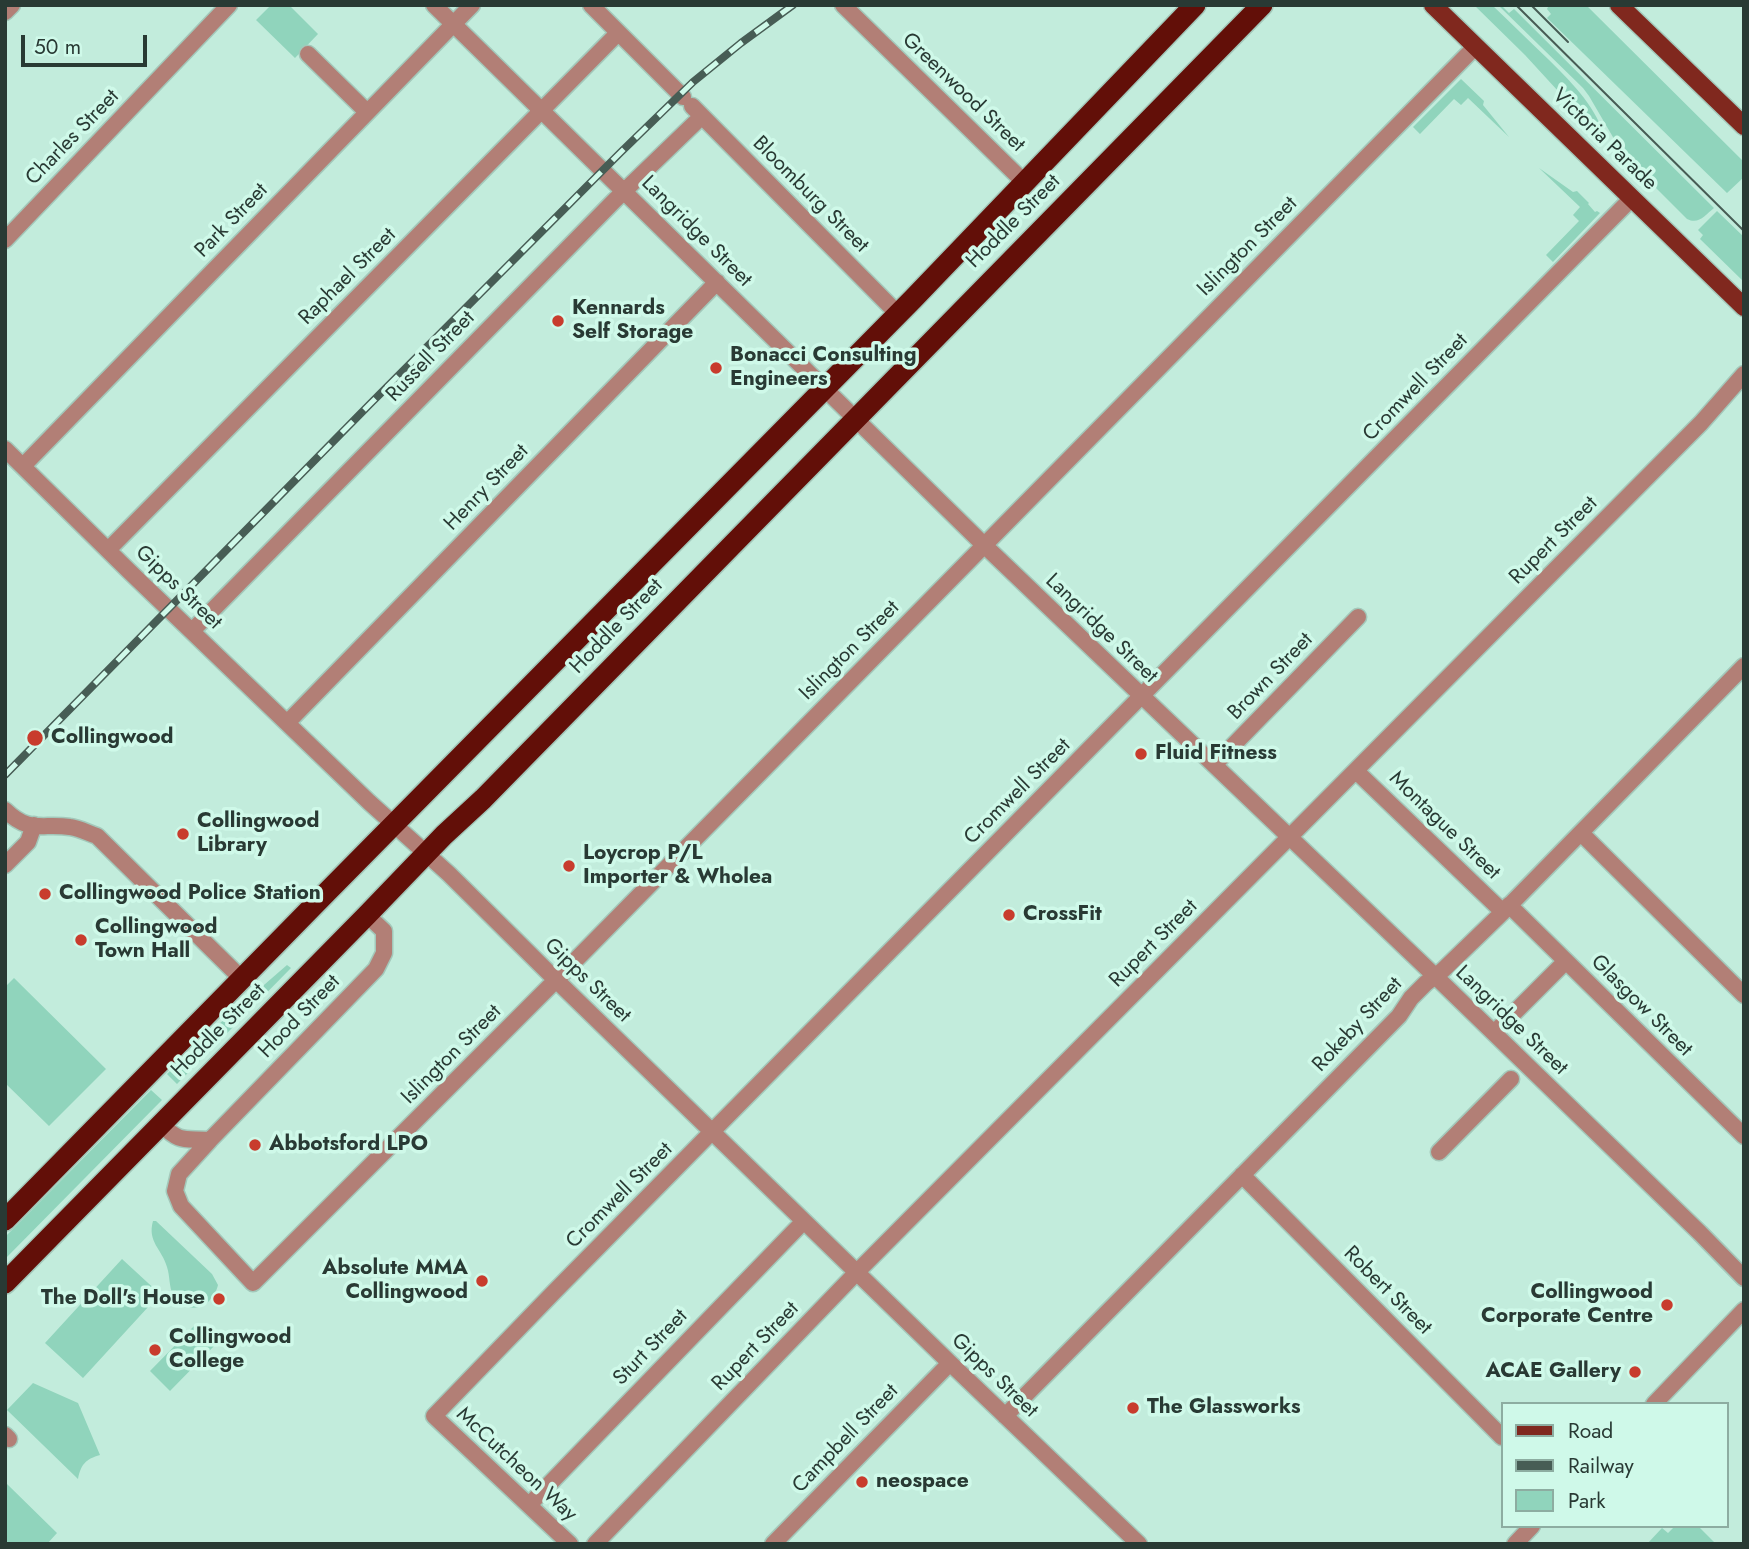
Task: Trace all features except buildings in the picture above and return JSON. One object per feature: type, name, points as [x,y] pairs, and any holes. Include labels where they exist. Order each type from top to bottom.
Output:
[{"type":"highway","name":"Hoddle Street","points":[[5,1220],[898,314],[1195,5]]},
{"type":"highway","name":"Hoddle Street","points":[[5,1283],[1262,5]]},
{"type":"main road","name":"Victoria Parade","points":[[1433,5],[1744,307]]},
{"type":"main road","points":[[1619,5],[1744,127]]},
{"type":"street","points":[[5,12],[12,5]]},
{"type":"street","name":"Charles Street","points":[[5,240],[229,5]]},
{"type":"street","name":"Langridge Street","points":[[434,5],[984,545],[1435,976],[1744,1278]]},
{"type":"street","name":"Park Street","points":[[11,458],[367,112],[472,5]]},
{"type":"street","name":"Bloomburg Street","points":[[591,5],[898,314]]},
{"type":"street","name":"Greenwood Street","points":[[843,5],[1024,182]]},
{"type":"street","name":"Raphael Street","points":[[108,550],[618,33]]},
{"type":"street","name":"Islington Street","points":[[253,1283],[556,980],[1475,47]]},
{"type":"street","points":[[308,54],[367,112]]},
{"type":"street","name":"Russell Street","points":[[192,631],[615,200],[698,120],[704,118]]},
{"type":"street","name":"Cromwell Street","points":[[434,1416],[1632,198]]},
{"type":"street","name":"Henry Street","points":[[287,723],[717,282]]},
{"type":"street","name":"Rupert Street","points":[[595,1544],[857,1272],[1701,423],[1744,374]]},
{"type":"street","name":"Gipps Street","points":[[11,458],[455,880],[1139,1544]]},
{"type":"street","name":"Brown Street","points":[[1214,765],[1358,617]]},
{"type":"street","name":"Rokeby Street","points":[[1005,1416],[1399,1016],[1411,998],[1506,909],[1744,666]]},
{"type":"street","name":"Montague Street","points":[[1356,771],[1506,909]]},
{"type":"street","points":[[5,810],[22,824],[69,827],[97,836],[242,978]]},
{"type":"street","points":[[5,865],[28,842],[34,825]]},
{"type":"street","points":[[1581,833],[1744,995]]},
{"type":"street","name":"Glasgow Street","points":[[1506,909],[1566,961],[1744,1136]]},
{"type":"street","name":"Hood Street","points":[[253,1283],[181,1206],[175,1191],[179,1174],[376,969],[384,953],[384,931],[367,915]]},
{"type":"street","points":[[1494,1033],[1566,961]]},
{"type":"street","points":[[1439,1152],[1511,1079]]},
{"type":"street","points":[[160,1124],[183,1140],[210,1140]]},
{"type":"street","name":"Robert Street","points":[[1242,1175],[1500,1435]]},
{"type":"street","name":"Sturt Street","points":[[529,1505],[804,1221]]},
{"type":"street","points":[[1656,1402],[1744,1310]]},
{"type":"street","name":"Campbell Street","points":[[773,1544],[950,1363]]},
{"type":"street","name":"McCutcheon Way","points":[[434,1416],[569,1544]]},
{"type":"street","points":[[1515,1544],[1530,1528]]},
{"type":"green space","points":[[271,5],[289,5],[318,34],[295,58],[256,20]]},
{"type":"green space","points":[[1474,5],[1492,5],[1565,76],[1594,112],[1604,134],[1602,139],[1525,55]]},
{"type":"green space","points":[[1498,5],[1509,13],[1514,9],[1714,208],[1698,220],[1687,219],[1624,156],[1583,88]]},
{"type":"green space","points":[[1549,5],[1586,5],[1744,162],[1744,177],[1727,193],[1547,18],[1551,14],[1547,9]]},
{"type":"green space","points":[[1461,79],[1484,101],[1483,105],[1509,137],[1468,98],[1461,105],[1454,99],[1420,134],[1413,127]]},
{"type":"green space","points":[[1539,168],[1573,192],[1577,191],[1595,212],[1600,213],[1553,262],[1546,255],[1579,221],[1573,215],[1580,207]]},
{"type":"green space","points":[[1717,211],[1744,237],[1744,282],[1700,239],[1703,235],[1698,230]]},
{"type":"green space","points":[[287,965],[291,968],[177,1084],[167,1074],[204,1037]]},
{"type":"green space","points":[[14,978],[106,1069],[49,1126],[5,1083],[5,987]]},
{"type":"green space","points":[[151,1090],[162,1100],[5,1259],[5,1237]]},
{"type":"green space","points":[[153,1221],[212,1274],[218,1285],[213,1297],[204,1305],[193,1308],[181,1303],[174,1296],[165,1261],[153,1240]]},
{"type":"green space","points":[[122,1259],[160,1294],[83,1378],[45,1343]]},
{"type":"green space","points":[[196,1324],[216,1344],[170,1391],[150,1371]]},
{"type":"green space","points":[[33,1383],[78,1403],[100,1455],[85,1463],[78,1479],[7,1410]]},
{"type":"green space","points":[[7,1484],[57,1533],[47,1544],[5,1544]]},
{"type":"green space","points":[[1662,1528],[1668,1533],[1673,1528],[1700,1528],[1716,1544],[1647,1544]]},
{"type":"tram line","points":[[1516,5],[1744,231]]},
{"type":"tram line","points":[[1531,5],[1568,42]]},
{"type":"railway","points":[[5,775],[621,152],[693,82],[793,5]]},
{"type":"place","name":"Kennards Self Storage","points":[[558,321]]},
{"type":"place","name":"Bonacci Consulting Engineers","points":[[716,368]]},
{"type":"place","name":"Collingwood","points":[[35,738]]},
{"type":"place","name":"Fluid Fitness","points":[[1141,754]]},
{"type":"place","name":"Collingwood Library","points":[[183,834]]},
{"type":"place","name":"Loycrop P/L Importer & Wholea","points":[[569,866]]},
{"type":"place","name":"Collingwood Police Station","points":[[45,894]]},
{"type":"place","name":"CrossFit","points":[[1009,915]]},
{"type":"place","name":"Collingwood Town Hall","points":[[81,940]]},
{"type":"place","name":"Abbotsford LPO","points":[[255,1145]]},
{"type":"place","name":"Absolute MMA Collingwood","points":[[482,1281]]},
{"type":"place","name":"The Doll's House","points":[[219,1299]]},
{"type":"place","name":"Collingwood Corporate Centre","points":[[1667,1305]]},
{"type":"place","name":"Collingwood College","points":[[155,1350]]},
{"type":"place","name":"ACAE Gallery","points":[[1635,1372]]},
{"type":"place","name":"The Glassworks","points":[[1133,1408]]},
{"type":"place","name":"neospace","points":[[862,1482]]}]
